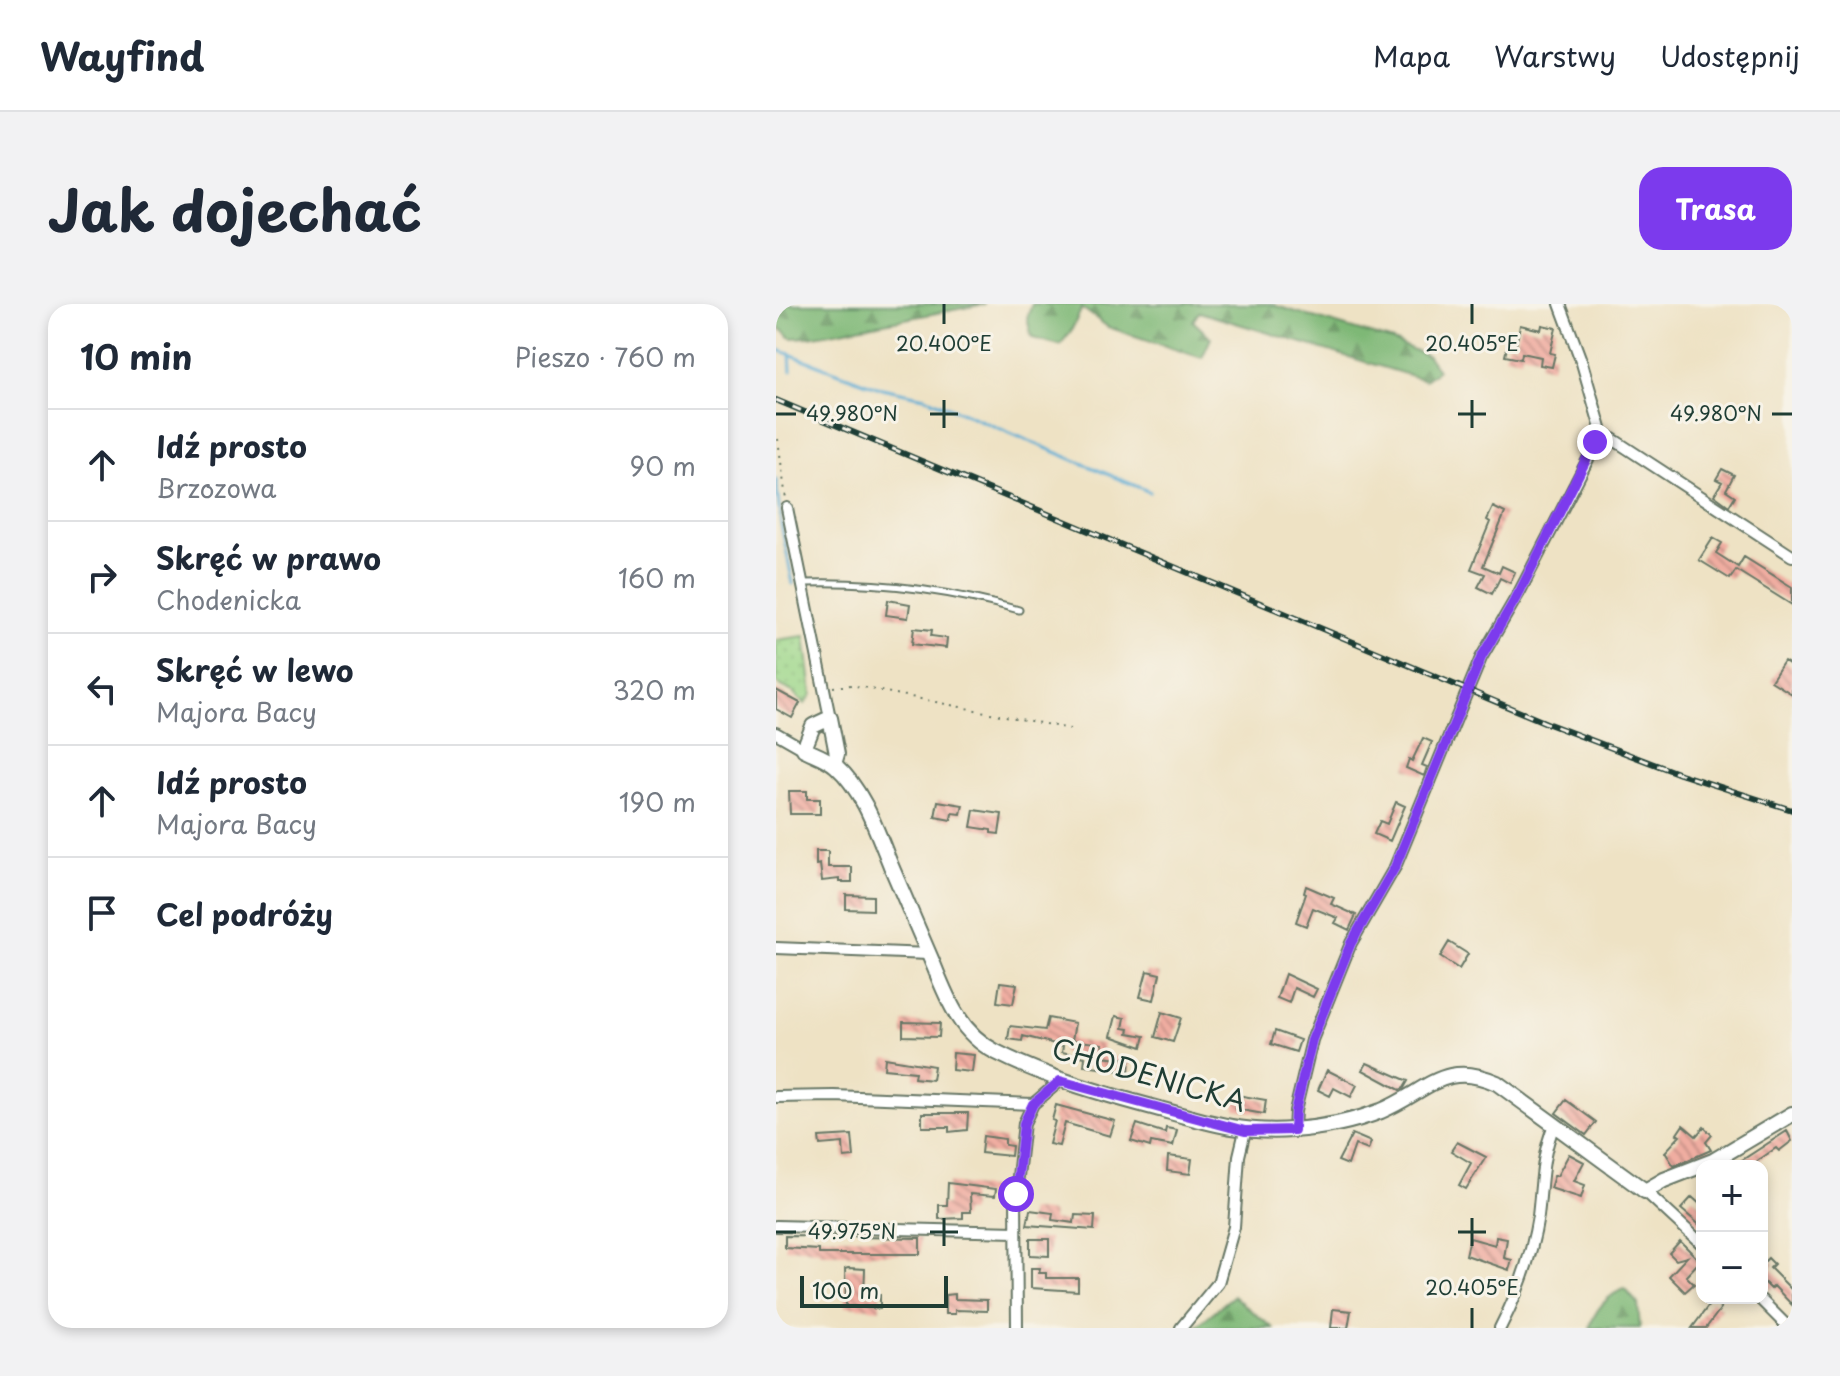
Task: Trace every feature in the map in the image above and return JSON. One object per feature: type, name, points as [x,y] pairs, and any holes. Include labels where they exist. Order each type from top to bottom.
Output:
[{"type":"street","points":[[1560,304],[1582,363],[1602,432],[1792,556]]},
{"type":"street","points":[[1294,1130],[1295,1111],[1312,1040],[1351,943],[1395,867],[1491,640],[1520,591],[1602,432]]},
{"type":"street","points":[[787,508],[837,754],[834,764]]},
{"type":"street","points":[[804,749],[813,726],[830,718]]},
{"type":"street","name":"CHODENICKA","points":[[776,733],[834,764],[850,781],[871,818],[954,1015],[994,1051],[1060,1081],[1245,1131],[1294,1130],[1370,1115],[1440,1077],[1471,1073],[1497,1083],[1645,1191]]},
{"type":"street","points":[[776,948],[929,954]]},
{"type":"street","points":[[1017,1328],[1016,1194],[1024,1123],[1033,1104],[1060,1081]]},
{"type":"street","points":[[776,1097],[834,1096],[1033,1104]]},
{"type":"street","points":[[1696,1238],[1645,1191],[1713,1161],[1792,1114]]},
{"type":"street","points":[[1500,1328],[1531,1252],[1538,1215],[1540,1174],[1554,1125]]},
{"type":"street","points":[[1181,1328],[1218,1283],[1234,1227],[1239,1156],[1245,1131]]},
{"type":"street","points":[[776,1226],[1016,1232]]},
{"type":"street","points":[[1765,1304],[1789,1328]]},
{"type":"lane","points":[[803,583],[868,583],[911,587],[1019,610]]},
{"type":"path","points":[[778,439],[787,508]]},
{"type":"path","points":[[824,689],[851,685],[1070,729]]},
{"type":"green space","points":[[776,304],[985,304],[791,338],[777,326]]},
{"type":"green space","points":[[1032,304],[1270,304],[1393,341],[1428,356],[1438,370],[1425,380],[1199,312],[1193,321],[1211,338],[1202,358],[1108,327],[1082,308],[1060,345],[1032,338],[1027,318]]},
{"type":"green space","points":[[805,636],[812,694],[805,704],[793,692],[776,683],[776,640]]},
{"type":"green space","points":[[1625,1289],[1638,1304],[1640,1328],[1590,1328],[1603,1304]]},
{"type":"green space","points":[[1233,1296],[1273,1328],[1194,1328]]},
{"type":"building","points":[[1520,325],[1541,330],[1542,325],[1556,328],[1550,353],[1555,354],[1552,367],[1540,365],[1541,357],[1522,353],[1521,359],[1505,356],[1508,343],[1516,345]]},
{"type":"building","points":[[1722,469],[1734,475],[1726,490],[1735,496],[1729,506],[1714,495],[1722,482],[1716,479]]},
{"type":"building","points":[[1493,507],[1505,513],[1483,566],[1499,573],[1502,566],[1515,572],[1510,583],[1500,578],[1492,594],[1478,587],[1485,574],[1471,569]]},
{"type":"building","points":[[1713,538],[1722,543],[1716,553],[1738,567],[1744,557],[1792,587],[1792,605],[1736,570],[1730,579],[1699,560]]},
{"type":"building","points":[[888,600],[910,604],[908,618],[886,615]]},
{"type":"building","points":[[914,628],[932,630],[931,636],[947,638],[946,648],[912,644]]},
{"type":"building","points":[[1784,661],[1792,666],[1792,694],[1771,681]]},
{"type":"building","points":[[776,690],[800,703],[792,718],[776,709]]},
{"type":"building","points":[[1423,738],[1432,742],[1422,765],[1427,767],[1424,776],[1406,768]]},
{"type":"building","points":[[789,791],[807,791],[807,799],[820,799],[820,814],[790,814]]},
{"type":"building","points":[[938,801],[963,805],[961,814],[952,813],[951,820],[935,817]]},
{"type":"building","points":[[1396,802],[1405,806],[1390,841],[1374,834],[1380,821],[1387,824]]},
{"type":"building","points":[[974,810],[1002,814],[999,834],[971,827]]},
{"type":"building","points":[[816,851],[828,851],[828,867],[852,867],[852,882],[839,882],[839,879],[822,881],[820,864],[816,865]]},
{"type":"building","points":[[1306,886],[1334,898],[1331,904],[1356,915],[1349,930],[1335,923],[1338,918],[1313,908],[1306,926],[1296,922]]},
{"type":"building","points":[[846,895],[873,896],[873,910],[846,909]]},
{"type":"building","points":[[1449,942],[1468,954],[1459,969],[1440,957]]},
{"type":"building","points":[[1147,971],[1160,974],[1154,1000],[1140,997]]},
{"type":"building","points":[[1285,974],[1317,989],[1313,997],[1294,988],[1289,1003],[1277,998]]},
{"type":"building","points":[[1000,982],[1017,984],[1013,1004],[997,1002]]},
{"type":"building","points":[[1162,1012],[1181,1018],[1173,1042],[1155,1037]]},
{"type":"building","points":[[1116,1016],[1125,1018],[1123,1028],[1129,1029],[1128,1033],[1145,1036],[1142,1047],[1111,1036]]},
{"type":"building","points":[[1048,1018],[1075,1023],[1072,1040],[1103,1044],[1101,1056],[1130,1059],[1129,1072],[1084,1066],[1085,1057],[1062,1052],[1063,1046],[1023,1036],[1022,1041],[1008,1039],[1010,1026],[1045,1030]]},
{"type":"building","points":[[903,1022],[940,1023],[939,1037],[903,1036]]},
{"type":"building","points":[[1275,1031],[1300,1040],[1296,1052],[1271,1044]]},
{"type":"building","points":[[953,1053],[974,1055],[972,1072],[952,1070]]},
{"type":"building","points":[[885,1058],[934,1066],[932,1080],[914,1078],[915,1072],[884,1069]]},
{"type":"building","points":[[1367,1063],[1408,1081],[1400,1090],[1363,1070]]},
{"type":"building","points":[[1327,1070],[1357,1085],[1351,1097],[1334,1088],[1330,1096],[1318,1090]]},
{"type":"building","points":[[1237,1095],[1266,1100],[1264,1114],[1235,1109]]},
{"type":"building","points":[[1566,1100],[1596,1122],[1586,1135],[1556,1113]]},
{"type":"building","points":[[1056,1105],[1115,1121],[1110,1136],[1065,1123],[1059,1146],[1049,1144]]},
{"type":"building","points":[[922,1113],[968,1113],[967,1130],[949,1132],[949,1127],[922,1127]]},
{"type":"building","points":[[1137,1124],[1165,1133],[1166,1128],[1177,1130],[1173,1146],[1151,1142],[1150,1147],[1131,1141]]},
{"type":"building","points":[[1683,1125],[1696,1136],[1704,1127],[1712,1135],[1706,1142],[1711,1150],[1674,1166],[1665,1152],[1680,1136],[1677,1134]]},
{"type":"building","points":[[1787,1131],[1792,1141],[1779,1151],[1776,1148],[1759,1160],[1742,1160]]},
{"type":"building","points":[[1352,1134],[1371,1142],[1368,1150],[1355,1145],[1348,1165],[1338,1161]]},
{"type":"building","points":[[852,1135],[854,1157],[844,1158],[843,1143],[820,1145],[819,1137]]},
{"type":"building","points":[[983,1136],[1005,1139],[1005,1145],[1012,1146],[1011,1156],[981,1153]]},
{"type":"building","points":[[1457,1142],[1486,1157],[1466,1189],[1459,1185],[1471,1163],[1451,1151]]},
{"type":"building","points":[[1569,1154],[1584,1162],[1574,1181],[1585,1185],[1581,1198],[1550,1188]]},
{"type":"building","points":[[1168,1156],[1192,1159],[1190,1174],[1167,1171]]},
{"type":"building","points":[[948,1183],[996,1189],[995,1196],[970,1194],[971,1212],[963,1212],[963,1218],[939,1219],[939,1205],[947,1205]]},
{"type":"building","points":[[1692,1197],[1696,1201],[1696,1222],[1681,1209]]},
{"type":"building","points":[[1030,1210],[1053,1213],[1052,1220],[1074,1223],[1075,1215],[1095,1216],[1094,1230],[1027,1225]]},
{"type":"building","points":[[785,1236],[920,1238],[920,1254],[819,1254],[819,1250],[785,1248]]},
{"type":"building","points":[[1496,1237],[1507,1239],[1504,1258],[1512,1260],[1509,1270],[1466,1255],[1470,1238],[1495,1245]]},
{"type":"building","points":[[1030,1239],[1049,1239],[1049,1256],[1030,1255]]},
{"type":"building","points":[[1680,1241],[1696,1257],[1696,1265],[1686,1276],[1694,1284],[1685,1292],[1669,1276],[1687,1257],[1676,1260],[1669,1253]]},
{"type":"building","points":[[1768,1258],[1774,1264],[1770,1268],[1792,1290],[1792,1305],[1774,1286],[1771,1289],[1768,1286]]},
{"type":"building","points":[[1031,1268],[1040,1268],[1039,1273],[1046,1273],[1046,1278],[1078,1278],[1078,1291],[1031,1288]]},
{"type":"building","points":[[845,1269],[865,1269],[864,1295],[880,1295],[880,1309],[846,1306]]},
{"type":"building","points":[[955,1294],[955,1299],[987,1300],[987,1311],[955,1310],[955,1314],[945,1314],[945,1295]]},
{"type":"building","points":[[1710,1304],[1721,1308],[1706,1328],[1692,1328]]},
{"type":"building","points":[[1333,1309],[1351,1311],[1348,1328],[1331,1328]]},
{"type":"waterway","points":[[776,349],[877,387],[925,397],[1150,492]]},
{"type":"waterway","points":[[790,353],[791,371]]},
{"type":"waterway","points":[[776,480],[793,584]]},
{"type":"railway","points":[[776,400],[1549,724],[1680,774],[1792,810]]},
{"type":"route","points":[[1016,1194],[1024,1123],[1033,1104],[1060,1081],[1245,1131],[1294,1130],[1295,1111],[1312,1040],[1351,943],[1395,867],[1481,658],[1520,591],[1595,442]]}]
